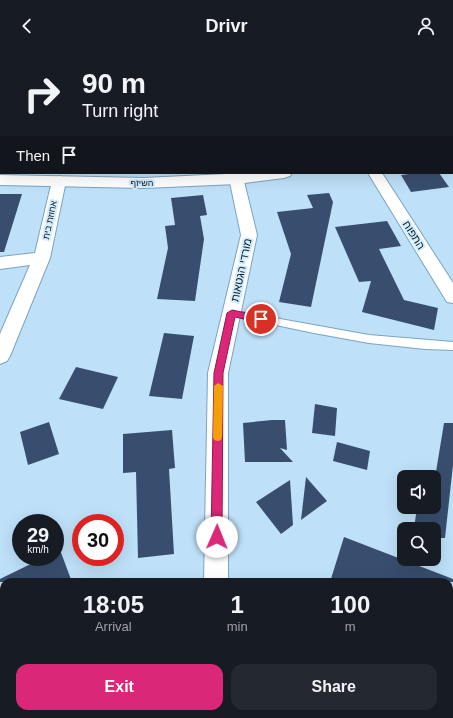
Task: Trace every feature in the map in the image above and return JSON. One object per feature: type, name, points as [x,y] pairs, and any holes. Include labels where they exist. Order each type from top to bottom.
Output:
[{"type":"street","name":"השיזף","points":[[0,180],[144,183],[268,174]]},
{"type":"street","name":"התפוח","points":[[376,174],[453,297]]},
{"type":"street","name":"מורדי הגטאות","points":[[216,578],[218,373],[249,235],[236,176]]},
{"type":"street","name":"אחוזת בית","points":[[0,356],[42,258],[59,181]]},
{"type":"street","points":[[0,263],[42,258]]},
{"type":"lane","points":[[232,313],[374,339],[424,346],[453,346]]},
{"type":"building","points":[[440,174],[449,187],[411,192],[401,175]]},
{"type":"building","points":[[329,193],[333,202],[311,307],[279,302],[291,254],[277,212],[313,208],[307,195]]},
{"type":"building","points":[[0,194],[22,194],[4,252],[0,252]]},
{"type":"building","points":[[203,195],[207,215],[200,216],[204,239],[195,301],[157,299],[168,248],[165,226],[175,225],[171,198]]},
{"type":"building","points":[[387,221],[401,246],[379,249],[404,300],[438,308],[434,330],[362,312],[371,281],[359,282],[335,227]]},
{"type":"building","points":[[164,333],[194,336],[182,399],[149,396]]},
{"type":"building","points":[[76,367],[118,377],[103,409],[59,399]]},
{"type":"building","points":[[315,404],[337,408],[335,436],[312,433]]},
{"type":"building","points":[[285,420],[287,450],[280,448],[293,462],[245,462],[243,423]]},
{"type":"building","points":[[49,422],[59,454],[28,465],[20,432]]},
{"type":"building","points":[[444,423],[453,423],[453,465],[445,538],[441,538],[441,522],[415,522],[416,514],[441,514],[441,470],[436,470]]},
{"type":"building","points":[[172,430],[175,468],[169,469],[174,554],[138,558],[136,472],[123,473],[123,434]]},
{"type":"building","points":[[337,442],[370,451],[367,470],[333,461]]},
{"type":"building","points":[[306,477],[327,501],[301,520]]},
{"type":"building","points":[[290,480],[293,525],[281,534],[256,502]]},
{"type":"building","points":[[344,537],[397,557],[397,566],[419,566],[450,578],[331,578]]},
{"type":"building","points":[[64,561],[70,578],[2,578],[27,566],[64,566]]},
{"type":"slow traffic","points":[[218,386],[218,437]]},
{"type":"route","points":[[217,537],[218,373],[232,313],[261,319]]}]
